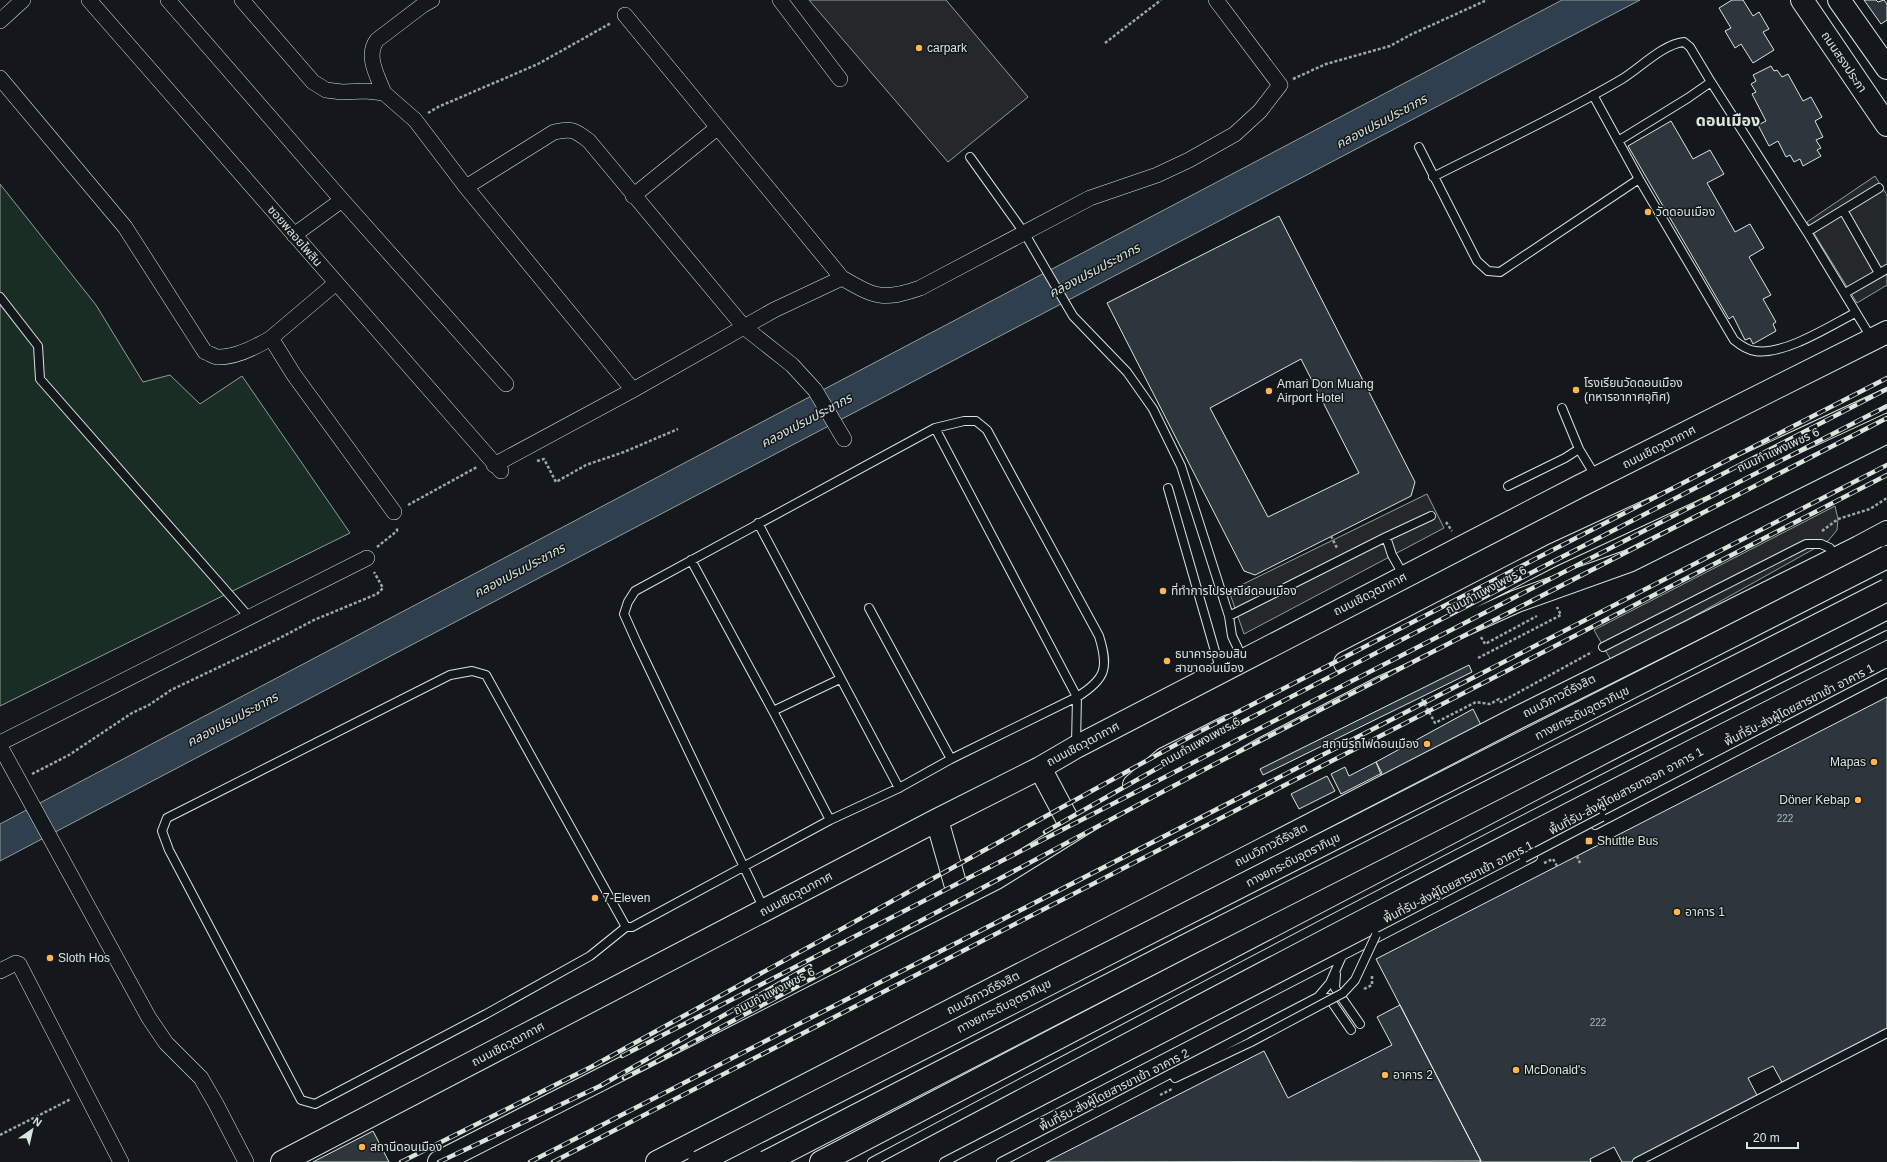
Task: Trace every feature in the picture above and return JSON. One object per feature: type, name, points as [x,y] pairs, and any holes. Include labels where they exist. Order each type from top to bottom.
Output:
[{"type":"main road","name":"ถนนสรงประภา","points":[[1802,0],[1887,125]]},
{"type":"main road","points":[[1839,0],[1887,68]]},
{"type":"main road","name":"ถนนเชิดวุฒากาศ","points":[[282,1162],[937,820],[1040,768],[1076,747],[1221,673],[1243,660],[1596,478],[1880,336]]},
{"type":"main road","name":"ถนนกำแพงเพชร 6","points":[[1104,811],[1164,759],[1225,728],[1354,658],[1553,555],[1887,400]]},
{"type":"main road","name":"ถนนกำแพงเพชร 6","points":[[439,1162],[959,898],[996,878],[1104,811],[1184,768],[1251,729],[1373,666],[1517,601],[1629,561],[1887,432]]},
{"type":"main road","name":"ถนนวิภาวดีรังสิต","points":[[656,1162],[1517,718],[1834,560],[1859,547],[1886,530]]},
{"type":"main road","name":"ทางยกระดับอุตราภิมุข","points":[[699,1162],[1887,557]]},
{"type":"main road","points":[[766,1162],[1177,950],[1887,590]]},
{"type":"main road","points":[[821,1162],[1610,749],[1887,608]]},
{"type":"main road","points":[[1040,768],[1073,830]]},
{"type":"main road","points":[[937,820],[959,898]]},
{"type":"street","points":[[0,21],[23,0]]},
{"type":"street","name":"ซอยพลอยไพลิน","points":[[89,0],[498,468],[633,390]]},
{"type":"street","points":[[168,0],[342,200],[506,384]]},
{"type":"street","points":[[384,94],[372,59],[372,46],[377,40],[423,5],[432,0]]},
{"type":"street","points":[[780,0],[840,79]]},
{"type":"street","points":[[625,15],[842,278],[861,289],[880,296],[897,296],[920,288],[1025,234],[1090,198],[1157,175],[1189,160],[1235,134],[1260,111],[1280,85],[1216,0]]},
{"type":"street","points":[[244,1],[313,82],[326,90],[342,92],[366,91],[384,94],[415,120],[466,187],[633,390],[774,310],[842,278]]},
{"type":"street","points":[[0,78],[124,227],[205,352],[216,357],[231,355],[258,346],[271,338],[336,283]]},
{"type":"street","points":[[633,196],[717,128]]},
{"type":"street","points":[[466,187],[554,132],[568,129],[577,131],[589,141],[633,196],[744,328],[792,365],[815,390],[844,439]]},
{"type":"street","points":[[294,235],[342,200]]},
{"type":"street","points":[[271,338],[294,375],[394,512]]},
{"type":"street","points":[[246,1162],[216,1104],[200,1078],[166,1043],[149,1018],[0,744],[367,558]]},
{"type":"street","points":[[0,971],[16,963],[20,964],[121,1162]]},
{"type":"lane","points":[[1433,177],[1593,95],[1623,78],[1666,49],[1678,43],[1684,42],[1690,47],[1807,232],[1845,293],[1855,313],[1880,336]]},
{"type":"lane","points":[[1618,141],[1711,82]]},
{"type":"lane","points":[[1593,95],[1639,179],[1734,340],[1742,347],[1755,351],[1769,352],[1798,343],[1855,313]]},
{"type":"lane","points":[[1419,147],[1477,261],[1488,270],[1500,272],[1639,179]]},
{"type":"lane","points":[[970,157],[1025,234],[1073,316],[1127,372],[1153,409],[1181,466],[1228,616],[1232,636],[1243,660]]},
{"type":"lane","points":[[1807,232],[1880,188]]},
{"type":"lane","points":[[1843,210],[1879,273]]},
{"type":"lane","points":[[1845,293],[1887,268]]},
{"type":"lane","points":[[0,297],[38,346],[40,379],[249,617]]},
{"type":"lane","points":[[1562,408],[1579,449],[1596,478]]},
{"type":"lane","points":[[626,927],[486,675],[472,671],[450,675],[167,818],[162,831],[169,850],[301,1100],[315,1104],[486,1014],[590,956],[626,927],[632,927],[744,866],[830,820],[899,788],[951,759],[1077,697],[1093,687],[1103,671],[1105,656],[1098,636],[987,430],[976,421],[964,421],[935,428],[635,591],[628,602],[624,614],[744,866],[764,910]]},
{"type":"lane","points":[[935,428],[1077,697],[1076,747]]},
{"type":"lane","points":[[1508,486],[1565,458],[1579,449]]},
{"type":"lane","points":[[1168,488],[1221,673]]},
{"type":"lane","points":[[1228,616],[1386,536],[1431,516]]},
{"type":"lane","points":[[758,523],[899,788]]},
{"type":"lane","points":[[1386,536],[1392,555],[1405,577]]},
{"type":"lane","points":[[1602,647],[1806,544],[1820,544],[1830,548],[1834,560]]},
{"type":"lane","points":[[691,560],[830,820]]},
{"type":"lane","points":[[869,608],[951,759]]},
{"type":"lane","points":[[872,1162],[1461,852],[1716,720],[1887,635]]},
{"type":"lane","name":"พื้นที่รับ-ส่งผู้โดยสารขาออก อาคาร 1","points":[[1378,935],[1887,668]]},
{"type":"lane","name":"พื้นที่รับ-ส่งผู้โดยสารขาเข้า อาคาร 1","points":[[1378,935],[1887,673]]},
{"type":"lane","points":[[773,712],[840,679]]},
{"type":"lane","points":[[944,1162],[1342,956],[1378,935]]},
{"type":"lane","points":[[1012,1162],[1160,1085],[1251,1042],[1343,993],[1354,980],[1378,935]]},
{"type":"lane","points":[[938,1162],[1378,935]]},
{"type":"lane","points":[[1318,997],[1328,986],[1336,972],[1342,956]]},
{"type":"lane","points":[[1336,972],[1335,988],[1360,1024]]},
{"type":"lane","points":[[1318,997],[1329,998],[1351,1030]]},
{"type":"lane","name":"พื้นที่รับ-ส่งผู้โดยสารขาเข้า อาคาร 2","points":[[1001,1162],[1318,997]]},
{"type":"lane","points":[[1638,1162],[1887,1033]]},
{"type":"path","points":[[1105,43],[1161,0]]},
{"type":"path","points":[[1280,85],[1326,64],[1390,46],[1487,0]]},
{"type":"path","points":[[415,120],[438,107],[538,64],[625,15]]},
{"type":"path","points":[[1806,544],[1838,519],[1870,509],[1887,498]]},
{"type":"path","points":[[1446,522],[1453,530]]},
{"type":"path","points":[[1478,658],[1561,615],[1556,606],[1550,609]]},
{"type":"path","points":[[1479,633],[1485,644],[1543,613]]},
{"type":"path","points":[[1422,699],[1435,724],[1476,702],[1490,704],[1499,699],[1501,702],[1602,647]]},
{"type":"path","points":[[1577,856],[1580,863]]},
{"type":"path","points":[[0,1135],[84,1092]]},
{"type":"green space","points":[[0,184],[96,305],[143,382],[170,375],[200,404],[242,376],[350,533],[0,706]]},
{"type":"shaded area","name":"carpark","points":[[809,0],[946,0],[1028,97],[948,162]]},
{"type":"shaded area","points":[[1875,176],[1887,195],[1887,285],[1857,303],[1807,222]]},
{"type":"shaded area","points":[[1427,494],[1444,528],[1244,634],[1229,591]]},
{"type":"shaded area","points":[[1835,506],[1838,519],[1837,530],[1828,541],[1612,662],[1594,630]]},
{"type":"water","name":"คลองเปรมประชากร","points":[[1562,0],[1640,0],[0,861],[0,824]]},
{"type":"building","points":[[1732,0],[1743,0],[1753,16],[1759,12],[1769,29],[1763,32],[1774,50],[1753,63],[1741,44],[1735,48],[1725,31],[1731,28],[1719,8]]},
{"type":"building","points":[[1864,0],[1876,0],[1878,2],[1884,0],[1887,4],[1887,20],[1881,24]]},
{"type":"building","points":[[1771,66],[1774,71],[1777,70],[1782,77],[1788,74],[1803,101],[1811,97],[1822,117],[1815,121],[1823,137],[1816,140],[1821,148],[1817,150],[1821,156],[1803,166],[1800,159],[1794,162],[1790,155],[1786,157],[1778,141],[1769,146],[1758,125],[1766,121],[1752,94],[1756,92],[1751,84],[1756,81],[1753,75]]},
{"type":"building","points":[[1671,121],[1693,159],[1710,150],[1724,174],[1707,183],[1735,232],[1750,224],[1764,248],[1749,257],[1771,295],[1763,299],[1776,322],[1773,324],[1776,331],[1753,344],[1750,338],[1745,340],[1733,316],[1729,319],[1628,146]]},
{"type":"building","points":[[1279,216],[1415,482],[1411,496],[1255,575],[1244,571],[1107,303]],"holes":[[[1301,359],[1359,473],[1268,517],[1210,408]]]},
{"type":"building","points":[[1469,665],[1472,672],[1263,775],[1260,769]]},
{"type":"building","name":"อาคาร 1","points":[[1887,697],[1887,1033],[1784,1086],[1773,1066],[1748,1078],[1759,1099],[1637,1162],[1622,1162],[1614,1147],[1590,1159],[1591,1162],[1479,1162],[1481,1161],[1376,959]]},
{"type":"building","name":"สถานีรถไฟดอนเมือง","points":[[1473,709],[1482,727],[1382,777],[1376,762]]},
{"type":"building","points":[[1376,762],[1382,773],[1341,794],[1331,774],[1345,767],[1349,776]]},
{"type":"building","points":[[1327,776],[1335,791],[1299,809],[1291,794]]},
{"type":"building","name":"อาคาร 2","points":[[1400,1005],[1481,1161],[1046,1162],[1264,1051],[1288,1098],[1392,1045],[1377,1017]]},
{"type":"building","name":"สถานีดอนเมือง","points":[[373,1131],[389,1162],[313,1162]]},
{"type":"railway","points":[[401,1162],[591,1067],[1195,734],[1887,378]]},
{"type":"railway","points":[[1045,832],[1200,744],[1887,389]]},
{"type":"railway","points":[[622,1056],[1887,406]]},
{"type":"railway","points":[[624,1078],[1211,766],[1887,418]]},
{"type":"railway","points":[[530,1162],[1887,465]]},
{"type":"railway","points":[[553,1162],[1887,475]]},
{"type":"railway","points":[[439,1162],[600,1086],[810,966]]},
{"type":"place","name":"carpark","points":[[919,48]]},
{"type":"place","name":"วัดดอนเมือง","points":[[1648,212]]},
{"type":"place","name":"โรงเรียนวัดดอนเมือง (ทหารอากาศอุทิศ)","points":[[1576,390]]},
{"type":"place","name":"Amari Don Muang Airport Hotel","points":[[1269,391]]},
{"type":"place","name":"ที่ทำการไปรษณีย์ดอนเมือง","points":[[1163,591]]},
{"type":"place","name":"ธนาคารออมสิน สาขาดอนเมือง","points":[[1167,661]]},
{"type":"place","name":"สถานีรถไฟดอนเมือง","points":[[1427,744]]},
{"type":"place","name":"Mapas","points":[[1874,762]]},
{"type":"place","name":"Döner Kebap","points":[[1858,800]]},
{"type":"place","name":"Shuttle Bus","points":[[1589,841]]},
{"type":"place","name":"7-Eleven","points":[[595,898]]},
{"type":"place","name":"อาคาร 1","points":[[1677,912]]},
{"type":"place","name":"Sloth Hos","points":[[50,958]]},
{"type":"place","name":"McDonald's","points":[[1516,1070]]},
{"type":"place","name":"อาคาร 2","points":[[1385,1075]]},
{"type":"place","name":"สถานีดอนเมือง","points":[[362,1147]]},
{"type":"district","name":"ดอนเมือง","points":[[1728,120]]}]
